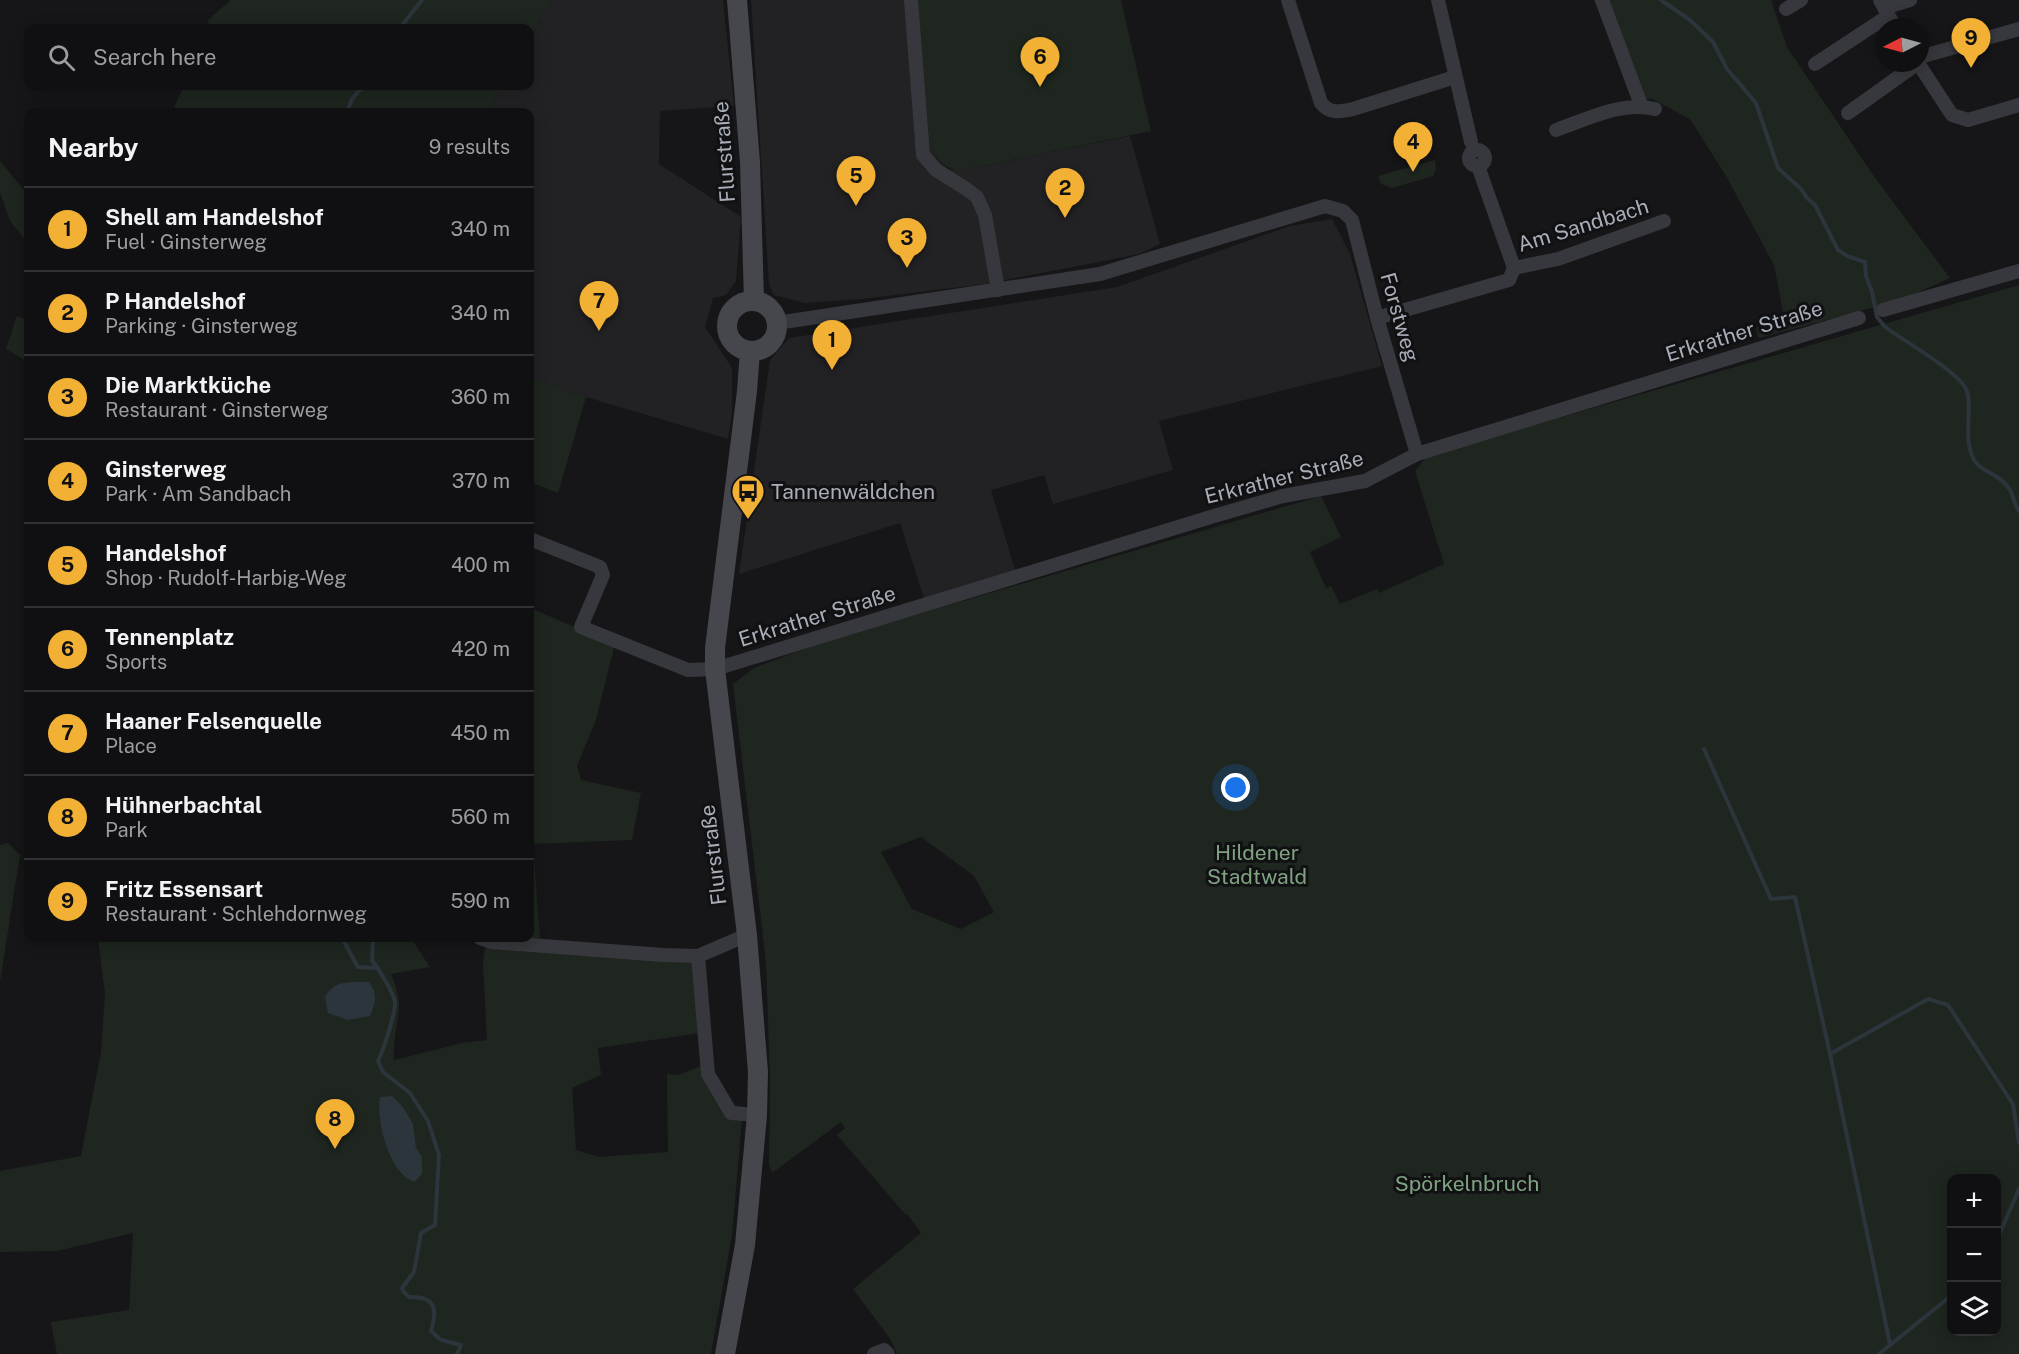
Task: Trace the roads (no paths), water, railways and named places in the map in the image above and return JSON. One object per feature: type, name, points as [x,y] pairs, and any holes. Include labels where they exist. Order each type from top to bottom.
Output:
[{"type":"main road","name":"Flurstraße","points":[[737,0],[750,162],[754,301]]},
{"type":"main road","points":[[754,301],[769,308],[777,323],[777,333],[772,342],[761,349],[750,351],[730,338],[728,328],[732,311],[738,305],[754,301]]},
{"type":"main road","name":"Flurstraße","points":[[725,1354],[745,1245],[757,1115],[757,1038],[715,669],[716,630],[747,391],[750,351]]},
{"type":"street","points":[[777,323],[998,290],[985,215],[977,197],[936,170],[923,155],[911,0]]},
{"type":"street","points":[[1288,0],[1321,103],[1327,110],[1336,112],[1353,109],[1455,77]]},
{"type":"street","points":[[1438,0],[1471,142]]},
{"type":"street","points":[[1602,0],[1641,105]]},
{"type":"street","points":[[1785,9],[1801,0]]},
{"type":"street","points":[[1815,64],[1887,13],[1910,0]]},
{"type":"street","points":[[1929,54],[2019,29]]},
{"type":"street","points":[[1848,113],[1905,72]]},
{"type":"street","points":[[1924,72],[1952,115],[1968,120],[2019,105]]},
{"type":"street","points":[[1556,130],[1615,109],[1641,105],[1655,109]]},
{"type":"street","name":"Am Sandbach","points":[[1478,166],[1514,268],[1558,259],[1664,221]]},
{"type":"street","name":"Forstweg","points":[[998,290],[1101,274],[1325,206],[1343,211],[1352,220],[1377,318],[1417,454]]},
{"type":"street","points":[[1377,318],[1509,280],[1514,268]]},
{"type":"street","points":[[1883,310],[2019,271]]},
{"type":"street","name":"Erkrather Straße","points":[[715,669],[1282,496],[1365,482],[1417,454],[1859,318]]},
{"type":"street","points":[[534,541],[600,567],[603,575],[580,627],[688,670],[715,669]]},
{"type":"street","points":[[492,942],[698,956],[747,935]]},
{"type":"street","points":[[698,956],[708,1074],[731,1113],[757,1115]]},
{"type":"waterway","points":[[403,24],[422,0]]},
{"type":"waterway","points":[[1661,0],[1690,20],[1713,42],[1727,69],[1756,103],[1778,168],[1815,205],[1838,250],[1847,256],[1865,262],[1866,276],[1877,317],[1885,327],[1952,373],[1966,389],[1969,401],[1968,438],[1971,454],[1980,467],[2005,483],[2019,511]]},
{"type":"waterway","points":[[349,108],[360,90]]},
{"type":"waterway","points":[[1704,749],[1771,899],[1795,897],[1830,1054],[1928,999],[1948,1005],[2013,1104],[2019,1143]]},
{"type":"waterway","points":[[344,942],[358,967],[378,968]]},
{"type":"waterway","points":[[373,942],[372,961],[395,1002],[386,1041],[378,1061],[383,1072],[410,1093],[428,1121],[439,1155],[435,1225],[421,1233],[414,1272],[402,1288],[409,1297],[429,1301],[434,1310],[431,1331],[441,1340],[461,1345],[457,1354]]},
{"type":"waterway","points":[[1830,1054],[1890,1344]]},
{"type":"waterway","points":[[2001,1230],[2019,1189]]},
{"type":"waterway","points":[[1879,1354],[1947,1299]]},
{"type":"place","name":"Fritz Essensart","points":[[1971,68]]},
{"type":"place","name":"Tennenplatz","points":[[1040,87]]},
{"type":"place","name":"Ginsterweg","points":[[1413,172]]},
{"type":"place","name":"Handelshof","points":[[856,206]]},
{"type":"place","name":"P Handelshof","points":[[1065,218]]},
{"type":"place","name":"Die Marktküche","points":[[907,268]]},
{"type":"place","name":"Haaner Felsenquelle","points":[[599,331]]},
{"type":"place","name":"Shell am Handelshof","points":[[832,370]]},
{"type":"place","name":"Tannenwäldchen","points":[[748,520]]},
{"type":"place","name":"Hühnerbachtal","points":[[335,1149]]},
{"type":"park label","name":"Hildener Stadtwald","points":[[1257,864]]},
{"type":"park label","name":"Spörkelnbruch","points":[[1467,1183]]}]
